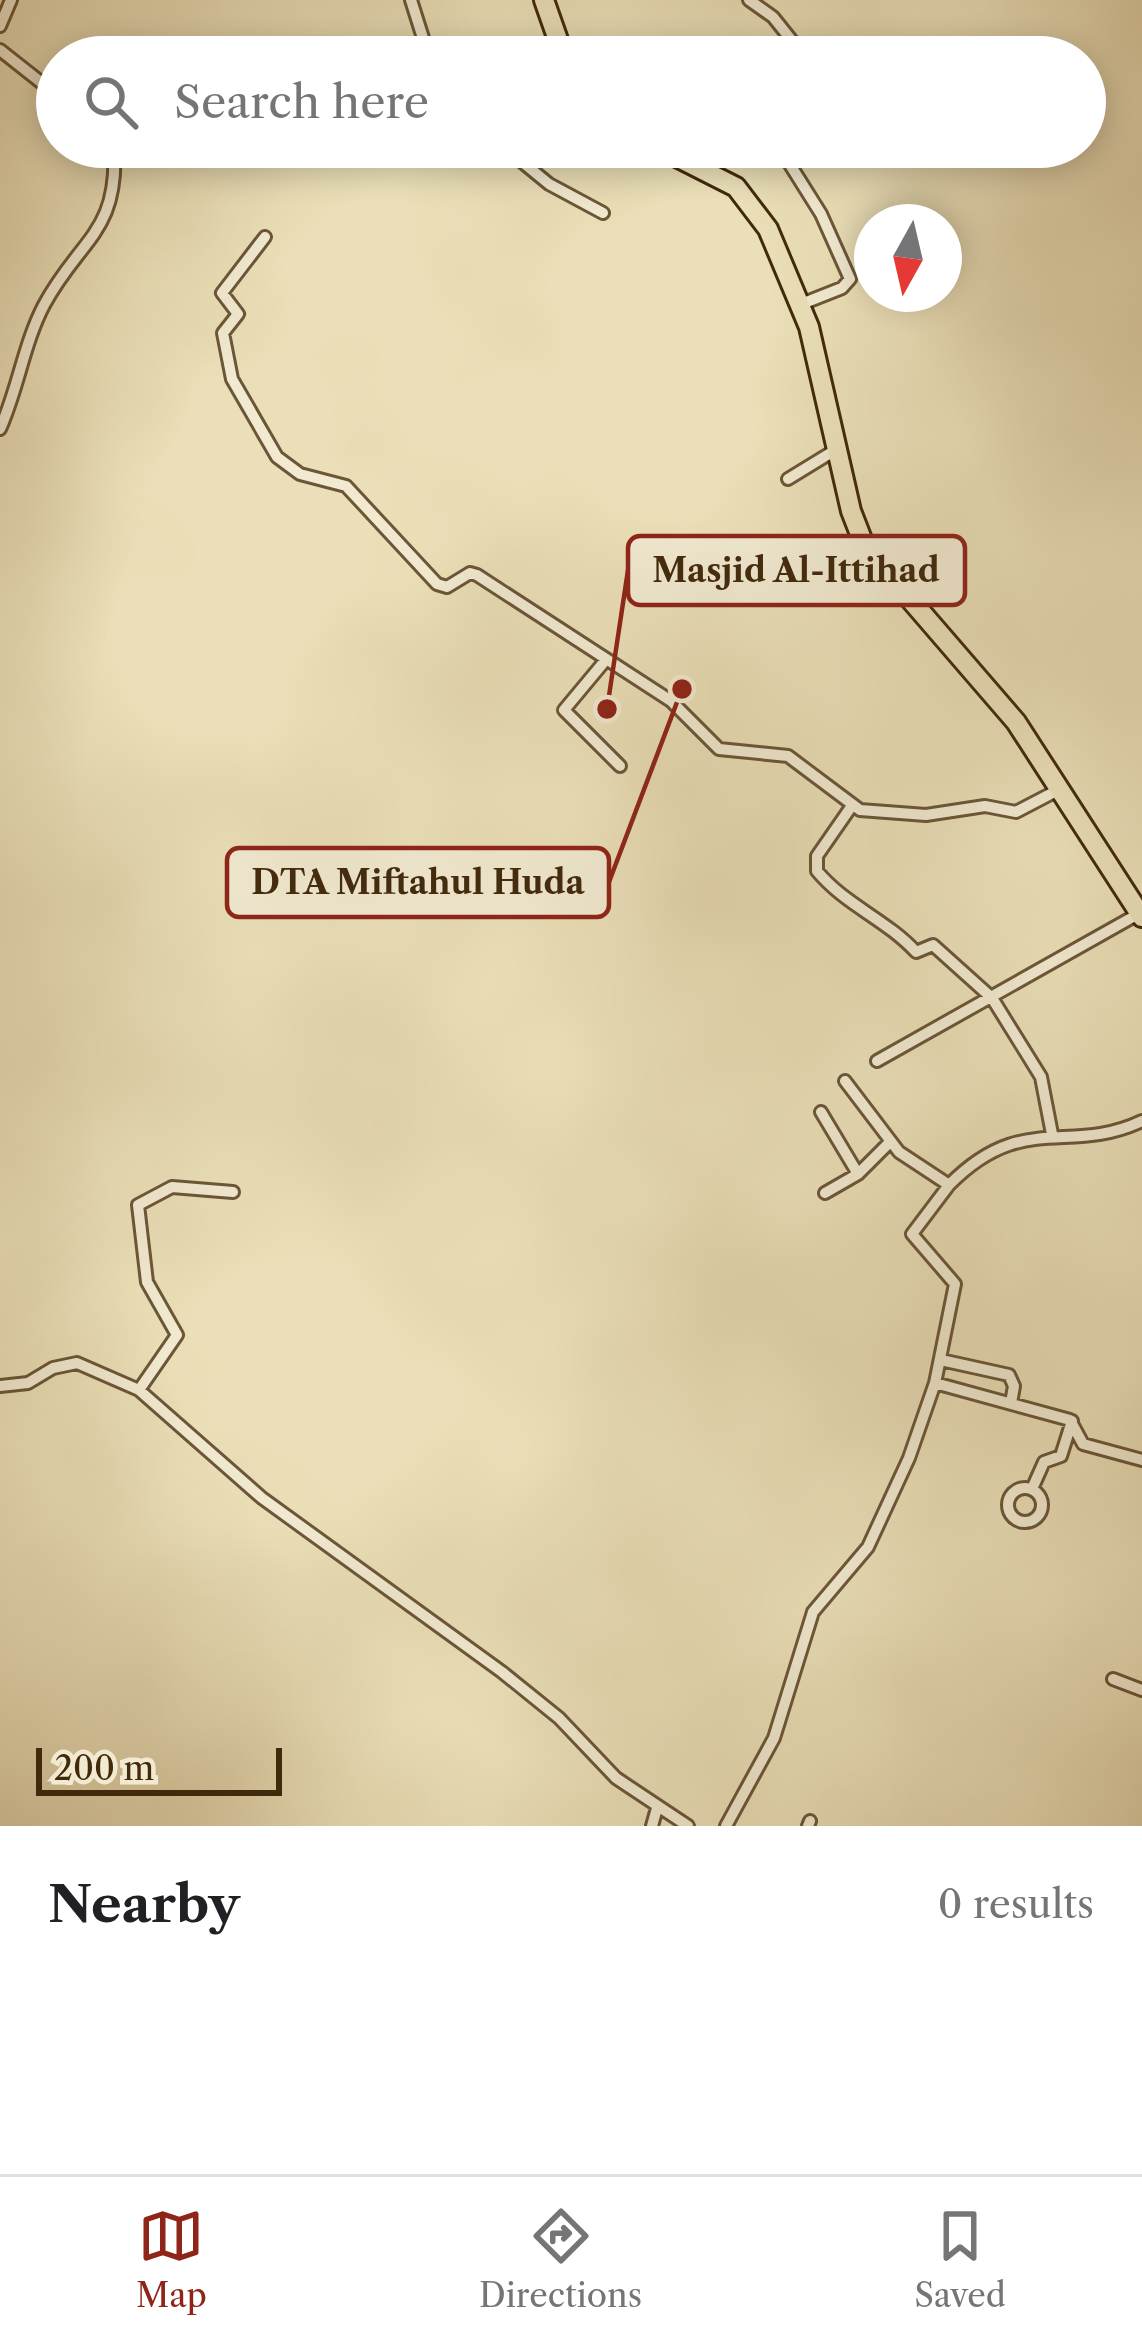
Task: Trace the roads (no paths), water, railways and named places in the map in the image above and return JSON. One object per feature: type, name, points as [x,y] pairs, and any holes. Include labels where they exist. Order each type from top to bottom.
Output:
[{"type":"highway","points":[[544,0],[557,36]]},
{"type":"highway","points":[[700,168],[746,196],[768,229],[800,305],[840,447],[851,511],[869,554],[1016,722],[1141,915]]},
{"type":"street","points":[[0,26],[11,0]]},
{"type":"street","points":[[411,0],[422,36]]},
{"type":"street","points":[[749,0],[773,17],[788,36]]},
{"type":"street","points":[[0,50],[36,78]]},
{"type":"street","points":[[0,429],[44,305],[107,217],[115,168]]},
{"type":"street","points":[[530,168],[549,184],[604,213]]},
{"type":"street","points":[[792,168],[821,214],[850,279],[842,288],[800,305]]},
{"type":"street","points":[[265,236],[222,295],[238,314],[223,331],[230,373],[267,444],[300,474],[346,486],[437,584],[447,587],[470,573],[478,575],[604,662],[670,701],[718,749],[788,756],[851,807],[899,815],[985,806],[1016,812],[1062,788]]},
{"type":"street","points":[[788,479],[840,447]]},
{"type":"street","points":[[604,662],[564,710],[620,766]]},
{"type":"street","points":[[851,807],[817,856],[817,871],[842,897],[898,931],[916,952],[933,945],[992,998],[1041,1077],[1052,1134]]},
{"type":"street","points":[[877,1061],[1141,915]]},
{"type":"street","points":[[844,1081],[890,1142],[949,1185]]},
{"type":"street","points":[[820,1112],[858,1174]]},
{"type":"street","points":[[726,1826],[774,1738],[813,1612],[874,1537],[935,1382],[955,1284],[912,1234],[949,1185],[990,1151],[1052,1134],[1104,1135],[1142,1121]]},
{"type":"street","points":[[825,1193],[858,1174],[890,1142]]},
{"type":"street","points":[[139,1390],[177,1335],[147,1282],[138,1205],[172,1187],[233,1192]]},
{"type":"street","points":[[941,1360],[1009,1376],[1014,1386],[1011,1403]]},
{"type":"street","points":[[0,1386],[28,1383],[53,1367],[77,1364],[139,1390],[262,1498],[529,1694],[589,1754],[657,1808],[688,1826]]},
{"type":"street","points":[[935,1382],[1072,1421],[1083,1444],[1142,1460]]},
{"type":"street","points":[[1032,1489],[1044,1462],[1060,1456],[1072,1421]]},
{"type":"street","points":[[1113,1679],[1142,1690]]},
{"type":"street","points":[[652,1826],[657,1808]]},
{"type":"place","name":"DTA Miftahul Huda","points":[[682,689]]},
{"type":"place","name":"Masjid Al-Ittihad","points":[[607,709]]}]
